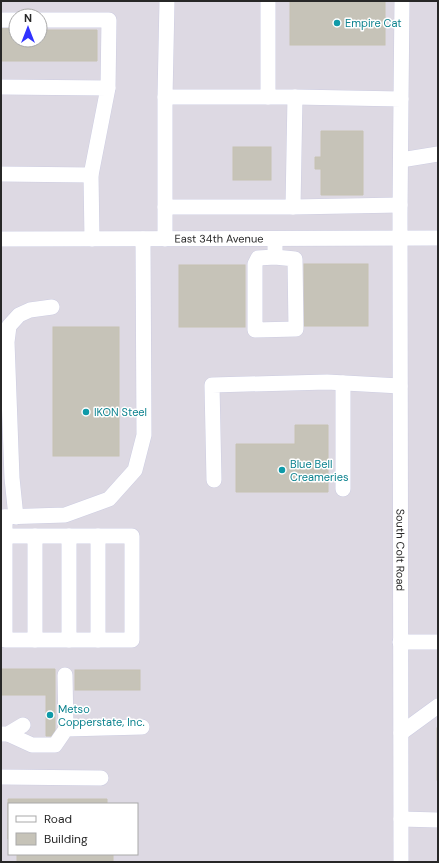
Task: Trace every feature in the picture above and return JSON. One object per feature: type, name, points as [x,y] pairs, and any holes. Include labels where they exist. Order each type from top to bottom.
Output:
[{"type":"street","points":[[164,239],[167,1]]},
{"type":"street","points":[[268,1],[268,97]]},
{"type":"street","name":"South Colt Road","points":[[401,862],[400,205],[402,1]]},
{"type":"street","points":[[48,20],[109,20],[108,88],[91,175],[92,239]]},
{"type":"street","points":[[1,87],[108,88]]},
{"type":"street","points":[[165,96],[225,98],[295,97],[401,99]]},
{"type":"street","points":[[294,207],[295,97]]},
{"type":"street","points":[[401,160],[438,154]]},
{"type":"street","points":[[1,174],[91,175]]},
{"type":"street","points":[[164,207],[400,205]]},
{"type":"street","name":"East 34th Avenue","points":[[1,239],[438,238]]},
{"type":"street","points":[[7,517],[65,516],[109,499],[135,470],[144,435],[143,239]]},
{"type":"street","points":[[275,239],[275,257]]},
{"type":"street","points":[[275,257],[295,259],[296,329],[255,330],[255,264],[258,258],[275,257]]},
{"type":"street","points":[[5,536],[132,536],[132,640],[5,640],[5,536],[12,478],[7,342],[9,326],[19,315],[30,310],[52,307]]},
{"type":"street","points":[[214,480],[212,385],[327,382],[400,386]]},
{"type":"street","points":[[343,383],[343,489]]},
{"type":"street","points":[[34,536],[35,640]]},
{"type":"street","points":[[69,536],[69,640]]},
{"type":"street","points":[[98,536],[98,640]]},
{"type":"street","points":[[400,642],[438,642]]},
{"type":"street","points":[[5,734],[32,745],[55,745],[66,729],[65,675]]},
{"type":"street","points":[[401,733],[438,706]]},
{"type":"street","points":[[5,734],[23,725]]},
{"type":"street","points":[[66,729],[142,727]]},
{"type":"street","points":[[1,777],[101,778]]},
{"type":"street","points":[[401,819],[438,820]]},
{"type":"shaded area","points":[[1,1],[438,1],[438,862],[1,862]]},
{"type":"building","name":"Empire Cat","points":[[290,1],[385,1],[385,45],[290,45]]},
{"type":"building","points":[[2,27],[8,27],[8,48],[48,48],[48,30],[97,30],[97,61],[2,61]]},
{"type":"building","points":[[321,131],[363,131],[363,195],[321,195],[321,169],[315,169],[315,157],[321,157]]},
{"type":"building","points":[[233,147],[271,147],[271,180],[233,180]]},
{"type":"building","points":[[304,264],[368,264],[368,326],[304,326]]},
{"type":"building","points":[[179,265],[245,265],[245,327],[179,327]]},
{"type":"building","name":"IKON Steel","points":[[53,327],[119,327],[119,456],[53,456]]},
{"type":"building","name":"Blue Bell Creameries","points":[[295,425],[328,425],[328,492],[236,492],[236,444],[295,444]]},
{"type":"building","name":"Metso Copperstate, Inc.","points":[[1,669],[55,669],[55,736],[46,736],[46,695],[1,695]]},
{"type":"building","points":[[75,670],[140,670],[140,690],[75,690]]},
{"type":"building","points":[[438,728],[438,780],[437,780]]},
{"type":"building","points":[[8,799],[107,799],[107,803],[8,803]]},
{"type":"building","points":[[17,855],[113,855],[113,862],[17,862]]},
{"type":"place","name":"Empire Cat","points":[[337,23]]},
{"type":"place","name":"IKON Steel","points":[[86,412]]},
{"type":"place","name":"Blue Bell Creameries","points":[[282,470]]},
{"type":"place","name":"Metso Copperstate, Inc.","points":[[50,715]]}]
